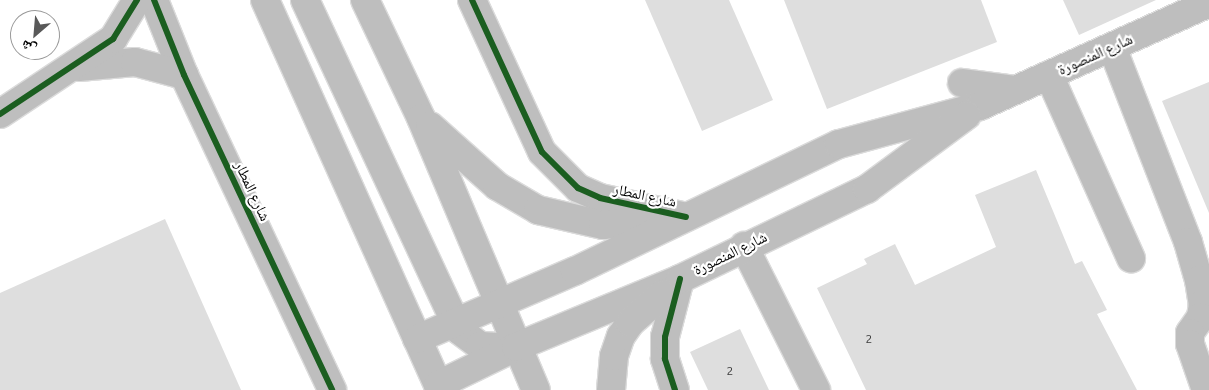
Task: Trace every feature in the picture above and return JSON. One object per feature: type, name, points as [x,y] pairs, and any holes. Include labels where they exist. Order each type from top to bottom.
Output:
[{"type":"main road","points":[[0,114],[75,67],[113,39],[137,0]]},
{"type":"main road","name":"شارع المطار","points":[[154,0],[184,75],[332,390]]},
{"type":"main road","points":[[264,0],[439,388]]},
{"type":"main road","points":[[305,0],[455,322],[464,336],[480,346],[516,347]]},
{"type":"main road","points":[[365,0],[421,118],[516,347],[536,390]]},
{"type":"main road","name":"شارع المطار","points":[[472,0],[542,152],[578,188],[600,198],[686,217]]},
{"type":"main road","name":"شارع المنصورة","points":[[417,339],[498,304],[839,144],[980,106],[1209,3]]},
{"type":"main road","points":[[1112,46],[1199,238],[1203,304],[1201,317],[1190,333],[1190,344],[1206,390]]},
{"type":"main road","points":[[75,67],[135,62],[184,75]]},
{"type":"main road","points":[[1049,75],[1131,258]]},
{"type":"main road","points":[[962,83],[1015,90]]},
{"type":"main road","name":"شارع المنصورة","points":[[439,388],[516,347],[680,279],[744,246],[867,188],[980,106]]},
{"type":"main road","points":[[421,118],[497,186],[538,210],[603,225],[686,217]]},
{"type":"main road","points":[[744,246],[816,390]]},
{"type":"main road","points":[[611,390],[614,356],[621,336],[630,323],[680,279]]},
{"type":"main road","points":[[675,390],[666,359],[665,337],[680,279]]},
{"type":"building","points":[[645,0],[729,0],[773,100],[702,131]]},
{"type":"building","points":[[784,0],[981,0],[997,42],[827,109]]},
{"type":"building","points":[[1063,0],[1156,0],[1079,35]]},
{"type":"building","points":[[1209,82],[1209,213],[1162,101]]},
{"type":"building","points":[[1036,170],[1075,264],[1082,261],[1107,310],[1097,314],[1137,390],[866,390],[817,288],[867,264],[864,259],[895,244],[915,285],[996,247],[975,195]]},
{"type":"building","points":[[165,219],[241,390],[0,390],[0,293]]},
{"type":"building","points":[[740,329],[769,390],[708,390],[690,352]]},
{"type":"cycle path","points":[[0,114],[113,39],[137,0]]},
{"type":"cycle path","points":[[154,0],[184,75],[332,390]]},
{"type":"cycle path","points":[[472,0],[542,152],[578,188],[600,198],[686,217]]},
{"type":"cycle path","points":[[675,390],[665,359],[665,337],[680,279]]}]
